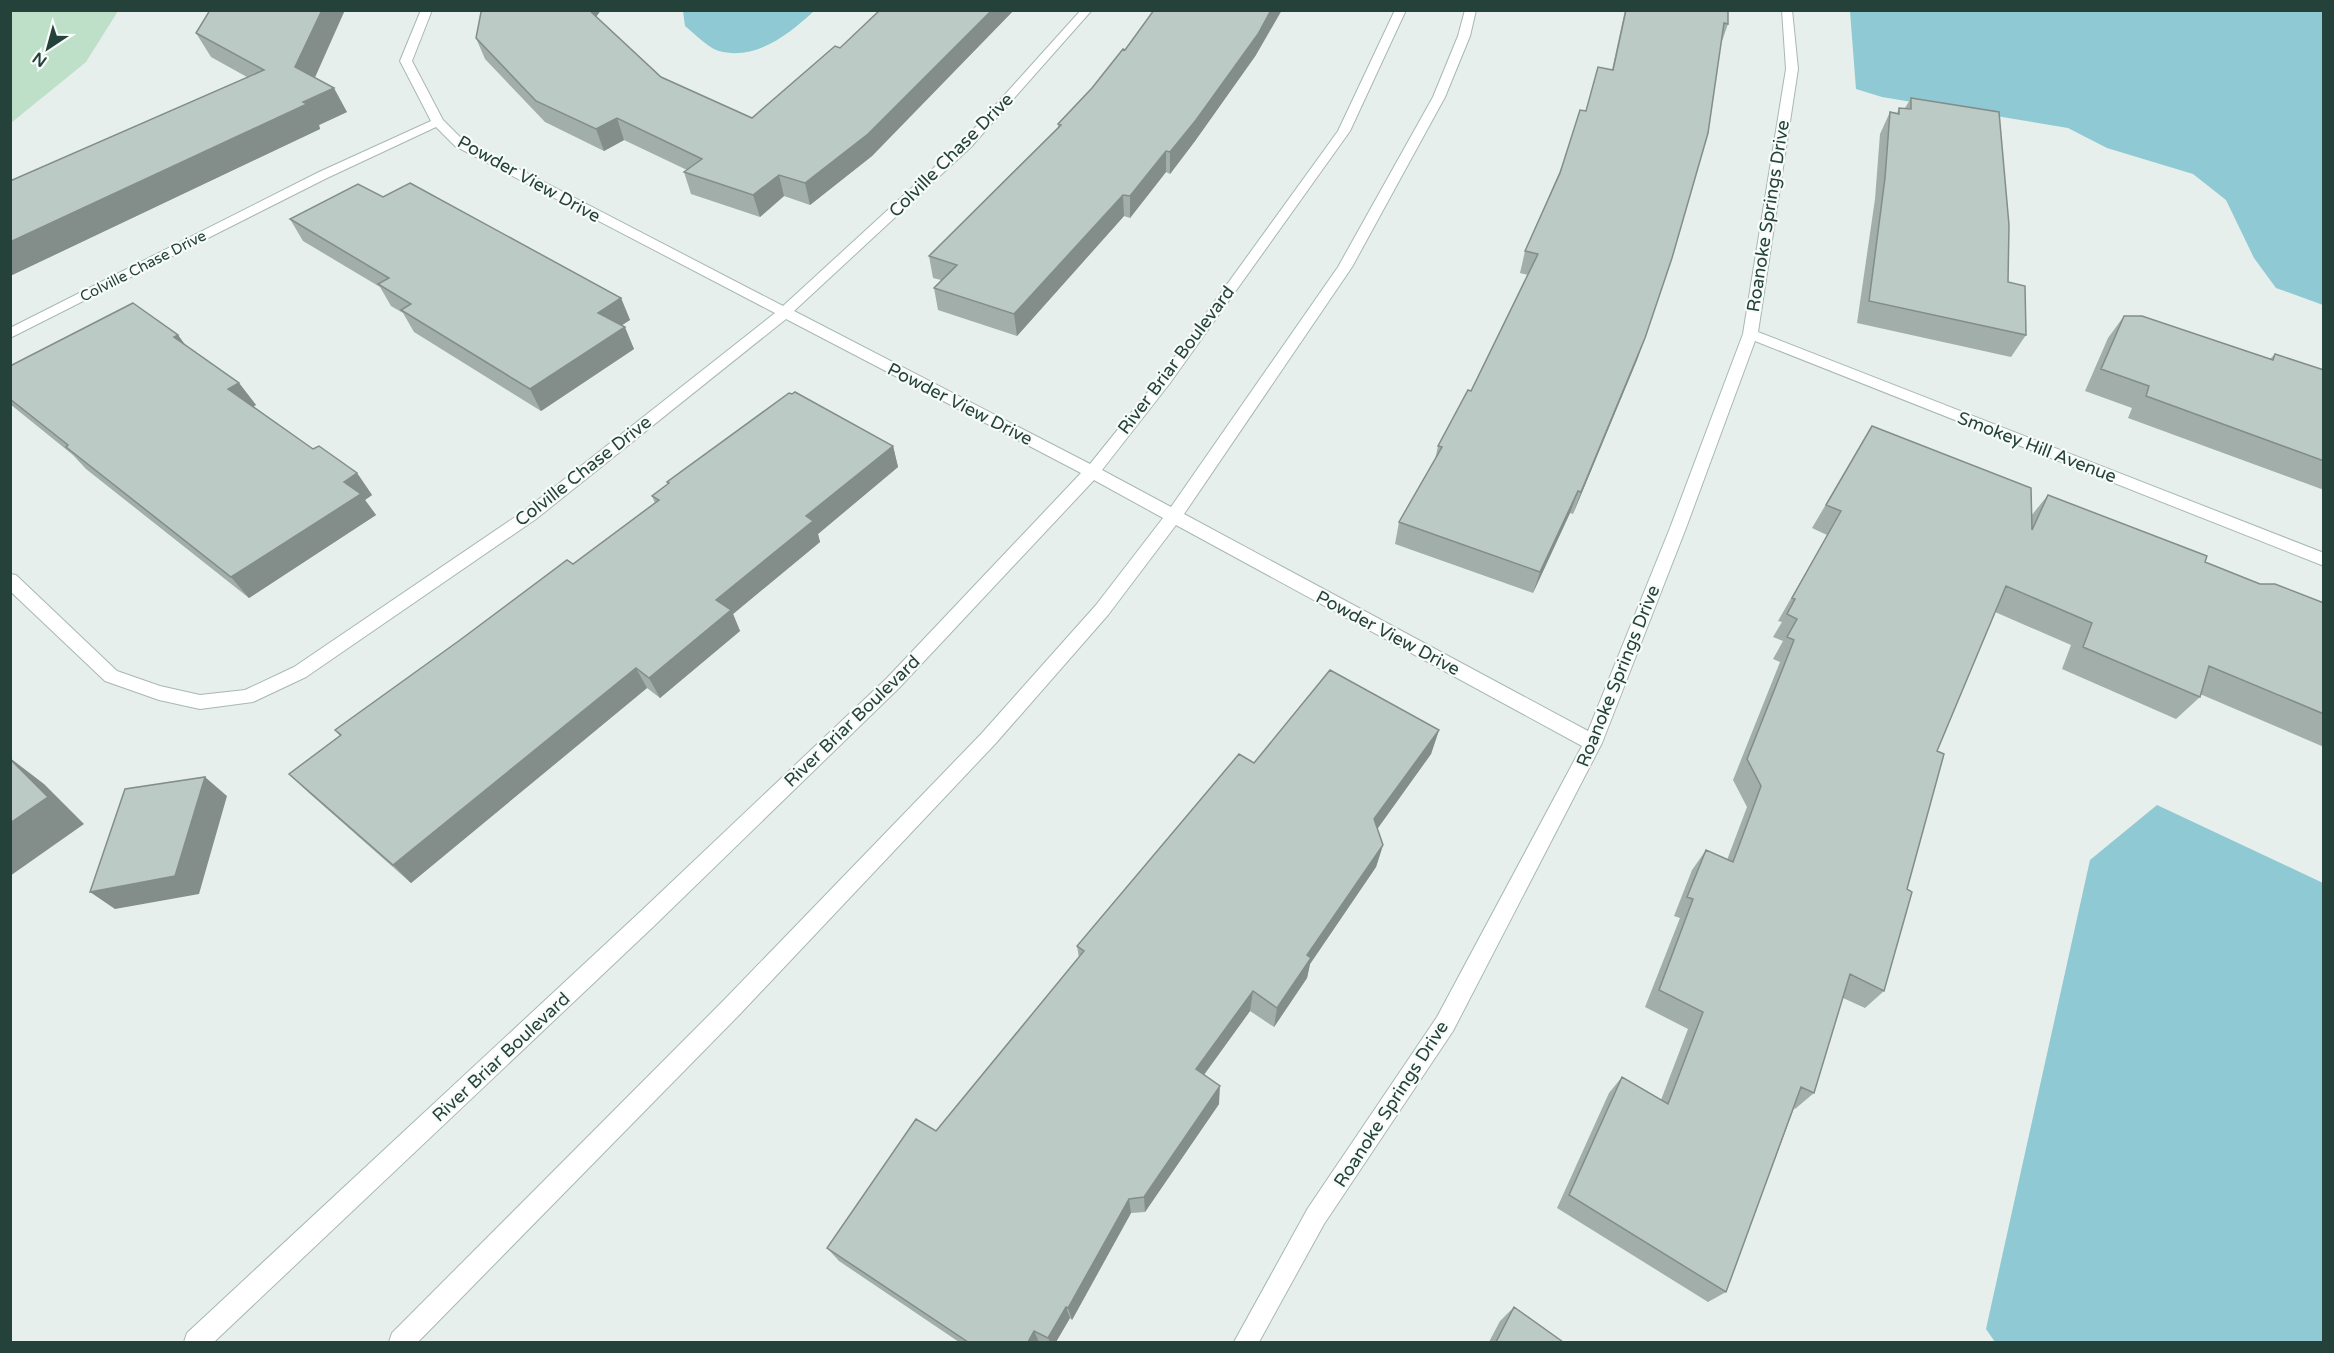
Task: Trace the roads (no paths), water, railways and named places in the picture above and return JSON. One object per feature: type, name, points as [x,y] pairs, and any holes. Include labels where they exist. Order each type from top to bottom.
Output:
[{"type":"street","name":"Powder View Drive","points":[[427,10],[405,61],[426,105],[438,122],[459,143],[1092,472],[1593,743]]},
{"type":"street","name":"Colville Chase Drive","points":[[10,580],[111,676],[159,693],[200,702],[247,697],[300,672],[530,515],[784,313],[967,144],[1088,10]]},
{"type":"street","name":"River Briar Boulevard","points":[[196,1342],[647,919],[893,683],[1092,472],[1164,380],[1344,130],[1401,10]]},
{"type":"street","points":[[401,1342],[732,1006],[989,738],[1102,610],[1173,517],[1345,267],[1439,97],[1464,36],[1471,10]]},
{"type":"street","name":"Roanoke Springs Drive","points":[[1246,1342],[1316,1216],[1445,1024],[1593,743],[1750,334],[1792,69],[1787,10]]},
{"type":"street","name":"Colville Chase Drive","points":[[10,334],[323,175],[438,122]]},
{"type":"street","name":"Smokey Hill Avenue","points":[[1750,334],[2324,560]]},
{"type":"water","points":[[683,10],[814,11],[771,43],[759,49],[733,53],[719,51],[701,40],[685,26]]},
{"type":"water","points":[[1850,11],[2323,11],[2323,305],[2276,288],[2254,258],[2226,200],[2193,174],[2107,148],[2068,128],[1882,97],[1856,89]]},
{"type":"water","points":[[2157,805],[2323,883],[2323,1342],[1995,1342],[1986,1329],[2090,860]]}]
